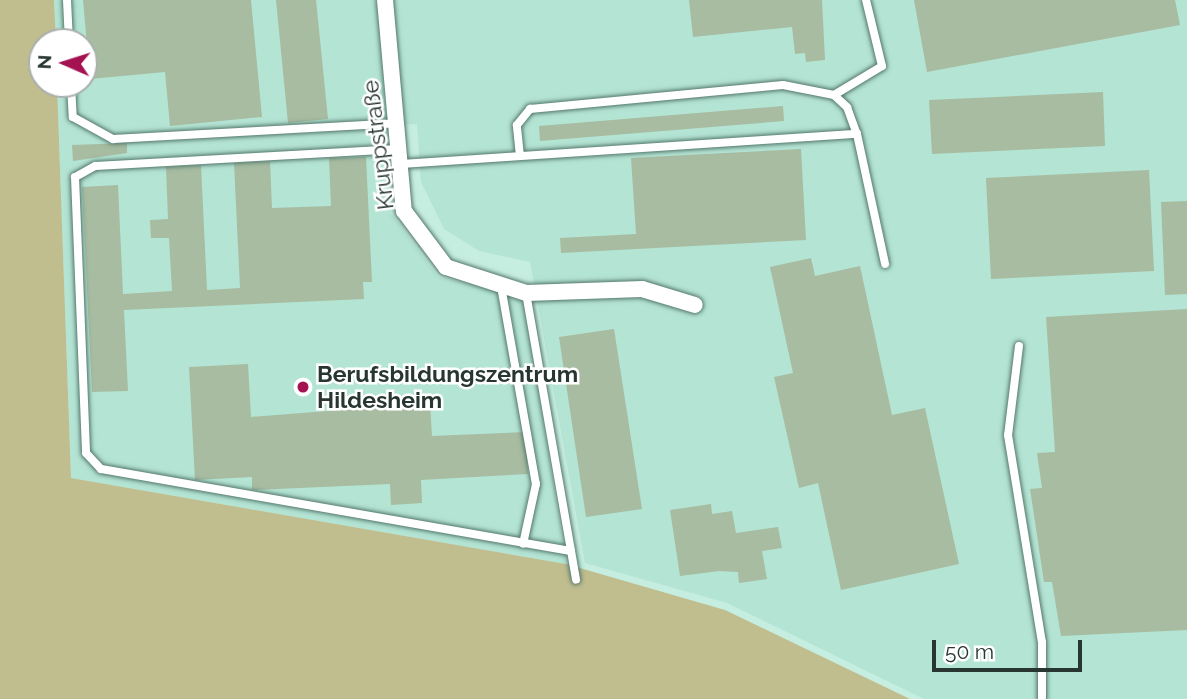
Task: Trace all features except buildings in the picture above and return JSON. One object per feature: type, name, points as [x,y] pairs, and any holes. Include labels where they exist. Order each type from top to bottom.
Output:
[{"type":"street","name":"Kruppstraße","points":[[386,0],[404,211],[446,267],[526,293],[642,289],[695,306]]},
{"type":"lane","points":[[67,0],[68,28]]},
{"type":"lane","points":[[834,95],[882,65],[866,0]]},
{"type":"lane","points":[[520,156],[517,125],[530,109],[783,85],[834,95],[847,107],[857,134],[885,264]]},
{"type":"lane","points":[[72,98],[73,117],[113,139],[397,123]]},
{"type":"lane","points":[[571,551],[101,469],[86,453],[75,177],[95,166],[520,156],[857,134]]},
{"type":"lane","points":[[501,285],[536,484],[523,544]]},
{"type":"lane","points":[[526,293],[576,580]]},
{"type":"lane","points":[[1019,346],[1008,435],[1042,642],[1042,699]]},
{"type":"shaded area","points":[[0,0],[54,0],[55,28],[28,28],[28,98],[57,98],[71,478],[566,564],[725,610],[910,699],[0,699]]},
{"type":"shaded area","points":[[54,0],[1187,0],[1187,699],[924,699],[727,603],[585,563],[530,262],[479,251],[444,229],[421,182],[417,124],[386,126],[391,213],[438,277],[524,296],[566,564],[71,478],[57,98],[98,98],[98,28],[55,28]]},
{"type":"place","name":"Berufsbildungszentrum Hildesheim","points":[[303,387]]}]
